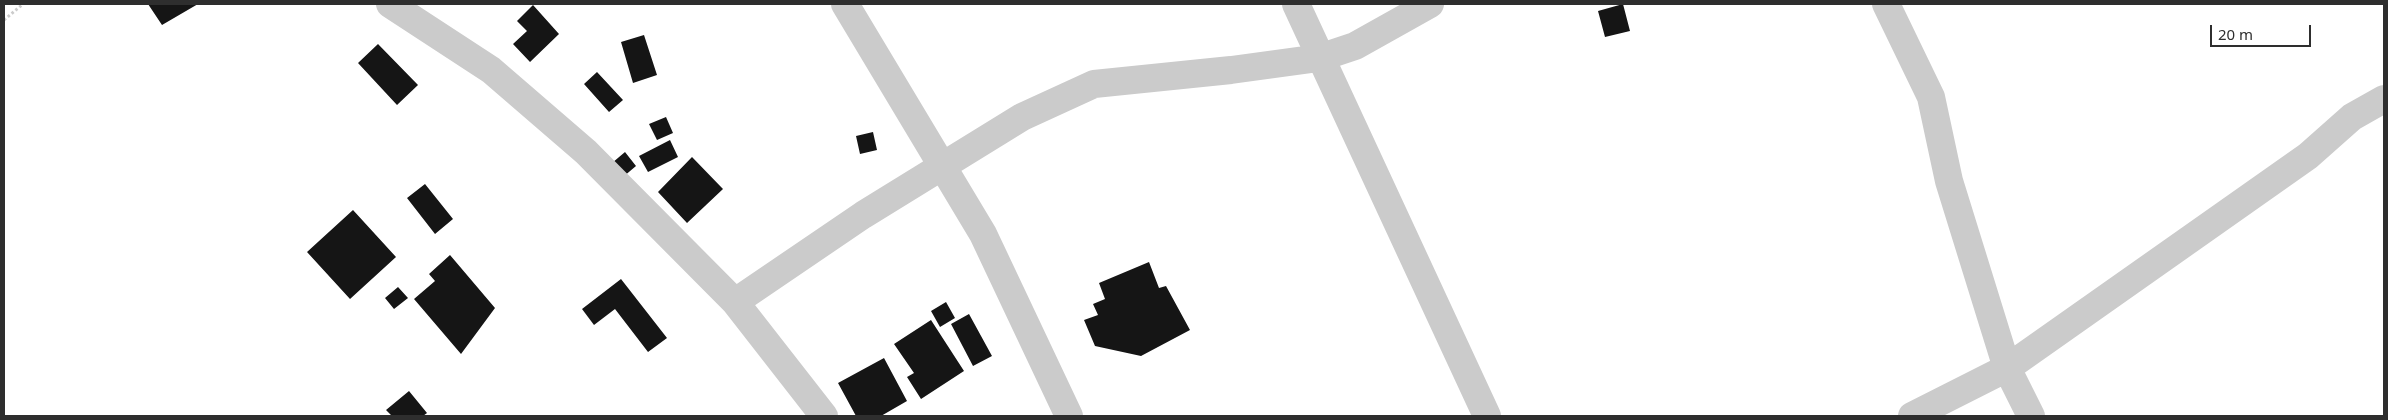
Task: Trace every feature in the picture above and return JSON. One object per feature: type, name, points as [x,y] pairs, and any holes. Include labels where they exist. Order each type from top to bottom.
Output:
[{"type":"street","points":[[390,4],[491,70],[586,152],[735,302],[824,416]]},
{"type":"street","points":[[845,4],[984,234],[1069,416]]},
{"type":"street","points":[[1296,4],[1319,58],[1486,416]]},
{"type":"street","points":[[735,302],[863,215],[1022,117],[1094,84],[1231,70],[1319,58],[1355,46],[1430,4]]},
{"type":"street","points":[[1886,4],[1931,97],[1949,181],[2007,368],[2031,416]]},
{"type":"street","points":[[1912,416],[2007,368],[2308,156],[2352,117],[2384,99]]},
{"type":"path","points":[[4,20],[23,4]]},
{"type":"building","points":[[148,4],[198,4],[162,25]]},
{"type":"building","points":[[1623,4],[1630,31],[1605,37],[1598,11]]},
{"type":"building","points":[[533,5],[559,34],[530,62],[513,44],[527,31],[517,21]]},
{"type":"building","points":[[644,35],[657,75],[633,83],[621,42]]},
{"type":"building","points":[[378,44],[418,85],[397,105],[358,63]]},
{"type":"building","points":[[597,72],[623,100],[609,112],[584,84]]},
{"type":"building","points":[[666,117],[673,133],[657,140],[649,124]]},
{"type":"building","points":[[873,132],[877,150],[860,154],[856,136]]},
{"type":"building","points":[[670,140],[678,157],[648,172],[639,156]]},
{"type":"building","points":[[625,152],[636,166],[623,177],[612,163]]},
{"type":"building","points":[[692,157],[723,189],[687,223],[658,192]]},
{"type":"building","points":[[425,184],[453,219],[435,234],[407,198]]},
{"type":"building","points":[[353,210],[396,257],[350,299],[307,252]]},
{"type":"building","points":[[450,255],[495,308],[461,354],[414,299],[435,281],[429,274]]},
{"type":"building","points":[[1149,262],[1159,288],[1166,286],[1190,330],[1141,356],[1095,346],[1084,320],[1098,315],[1093,304],[1105,299],[1099,283]]},
{"type":"building","points":[[621,279],[667,338],[648,352],[615,309],[594,325],[582,309]]},
{"type":"building","points":[[398,287],[408,298],[394,309],[385,298]]},
{"type":"building","points":[[946,302],[955,318],[940,327],[931,311]]},
{"type":"building","points":[[969,314],[992,356],[973,366],[951,324]]},
{"type":"building","points":[[931,320],[964,371],[921,399],[907,377],[914,373],[894,344]]},
{"type":"building","points":[[884,358],[907,401],[881,416],[856,416],[838,383]]},
{"type":"building","points":[[409,391],[427,413],[423,416],[392,416],[386,410]]}]
